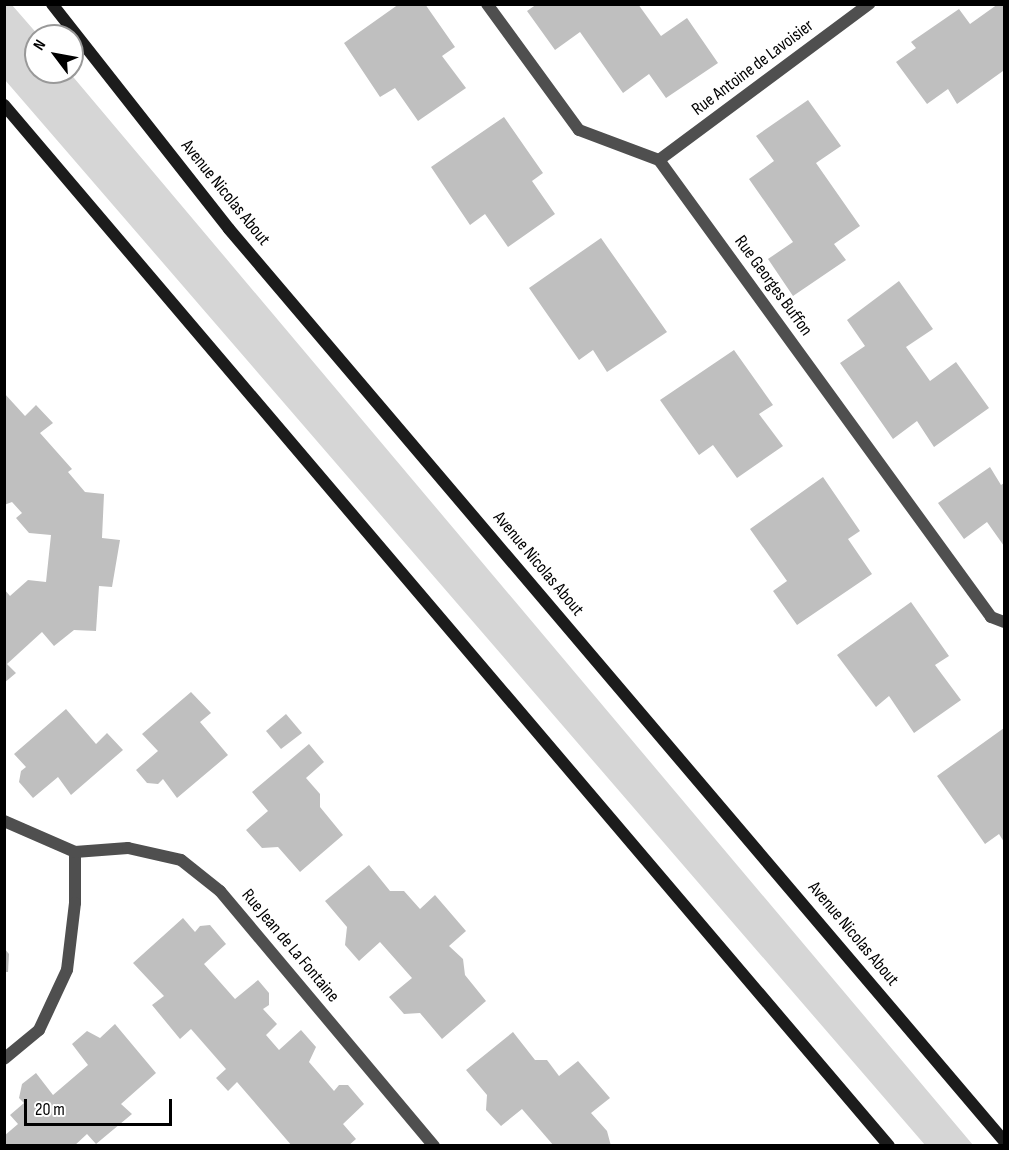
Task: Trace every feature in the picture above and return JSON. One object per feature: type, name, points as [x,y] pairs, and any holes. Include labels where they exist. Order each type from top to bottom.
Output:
[{"type":"main road","name":"Avenue Nicolas About","points":[[52,4],[229,229],[1005,1141]]},
{"type":"main road","points":[[4,105],[889,1146]]},
{"type":"street","points":[[487,4],[579,130],[659,160]]},
{"type":"street","name":"Rue Antoine de Lavoisier","points":[[659,160],[868,4]]},
{"type":"street","name":"Rue Georges Buffon","points":[[659,160],[991,617],[1005,622]]},
{"type":"street","points":[[4,821],[75,852],[75,903],[67,970],[39,1029],[4,1059]]},
{"type":"street","name":"Rue Jean de La Fontaine","points":[[75,852],[128,848],[181,860],[220,891],[434,1146]]},
{"type":"shaded area","points":[[4,5],[12,5],[29,24],[24,24],[24,84],[79,84],[973,1145],[925,1145],[5,80]]},
{"type":"building","points":[[399,4],[425,4],[455,47],[442,56],[466,88],[418,121],[395,88],[380,97],[344,43]]},
{"type":"building","points":[[537,4],[638,4],[661,36],[687,18],[718,63],[666,98],[649,74],[623,93],[580,32],[555,50],[527,11]]},
{"type":"building","points":[[998,4],[1004,4],[1004,73],[1003,71],[957,104],[948,89],[927,104],[896,62],[916,48],[911,42],[959,9],[970,24]]},
{"type":"building","points":[[808,100],[841,146],[816,163],[860,226],[834,244],[846,260],[793,296],[768,259],[793,242],[749,179],[774,161],[756,136]]},
{"type":"building","points":[[504,117],[543,173],[532,181],[555,214],[508,247],[485,214],[470,225],[431,167]]},
{"type":"building","points":[[601,238],[667,332],[607,372],[593,350],[579,360],[529,288]]},
{"type":"building","points":[[899,281],[933,329],[906,347],[930,381],[956,362],[989,408],[934,447],[917,421],[893,439],[840,363],[865,346],[847,320]]},
{"type":"building","points":[[734,350],[773,405],[759,414],[783,446],[737,478],[713,445],[699,455],[660,400]]},
{"type":"building","points":[[4,393],[25,416],[36,405],[53,423],[40,433],[72,469],[68,472],[85,492],[104,494],[102,538],[120,540],[112,587],[99,586],[96,631],[74,630],[54,646],[42,632],[7,664],[16,673],[4,683],[4,589],[10,596],[28,580],[46,582],[51,535],[29,533],[16,518],[22,513],[12,502],[4,505]]},
{"type":"building","points":[[990,467],[1001,485],[1004,483],[1004,546],[987,522],[964,539],[938,503]]},
{"type":"building","points":[[823,477],[860,531],[848,539],[872,574],[797,625],[773,591],[787,581],[750,529]]},
{"type":"building","points":[[911,602],[949,656],[935,665],[961,700],[914,733],[889,696],[876,707],[837,655]]},
{"type":"building","points":[[191,692],[211,713],[200,722],[228,755],[177,798],[163,779],[158,784],[147,783],[136,770],[158,751],[142,734]]},
{"type":"building","points":[[66,709],[96,744],[107,733],[123,750],[71,795],[58,777],[33,798],[19,782],[21,771],[26,767],[14,754]]},
{"type":"building","points":[[286,714],[302,733],[281,749],[266,731]]},
{"type":"building","points":[[1004,728],[1004,842],[999,834],[985,844],[937,776]]},
{"type":"building","points":[[309,744],[324,762],[306,778],[320,794],[320,807],[343,835],[300,872],[278,847],[262,848],[246,830],[268,811],[252,792]]},
{"type":"building","points":[[369,865],[390,891],[404,891],[420,909],[435,895],[466,931],[449,946],[463,959],[465,975],[486,1001],[442,1039],[420,1013],[404,1014],[389,997],[412,978],[380,942],[359,961],[345,945],[347,927],[325,901]]},
{"type":"building","points":[[183,918],[195,932],[200,926],[210,925],[226,944],[204,964],[235,999],[258,980],[269,993],[269,1005],[263,1009],[277,1024],[266,1035],[279,1050],[301,1030],[316,1047],[309,1062],[334,1091],[339,1085],[348,1085],[364,1104],[343,1124],[356,1139],[348,1146],[292,1146],[237,1082],[228,1091],[216,1078],[226,1069],[191,1029],[180,1039],[152,1005],[164,996],[133,963]]},
{"type":"building","points":[[4,948],[9,954],[8,972],[4,972]]},
{"type":"building","points":[[115,1024],[156,1073],[121,1104],[132,1114],[96,1144],[87,1134],[74,1146],[4,1146],[4,1136],[18,1124],[10,1115],[24,1103],[19,1098],[22,1084],[36,1073],[53,1095],[88,1065],[72,1044],[87,1031],[100,1038]]},
{"type":"building","points":[[513,1032],[535,1060],[547,1060],[559,1076],[578,1061],[610,1098],[591,1113],[607,1131],[611,1146],[554,1146],[522,1109],[501,1126],[486,1110],[487,1095],[466,1070]]}]
